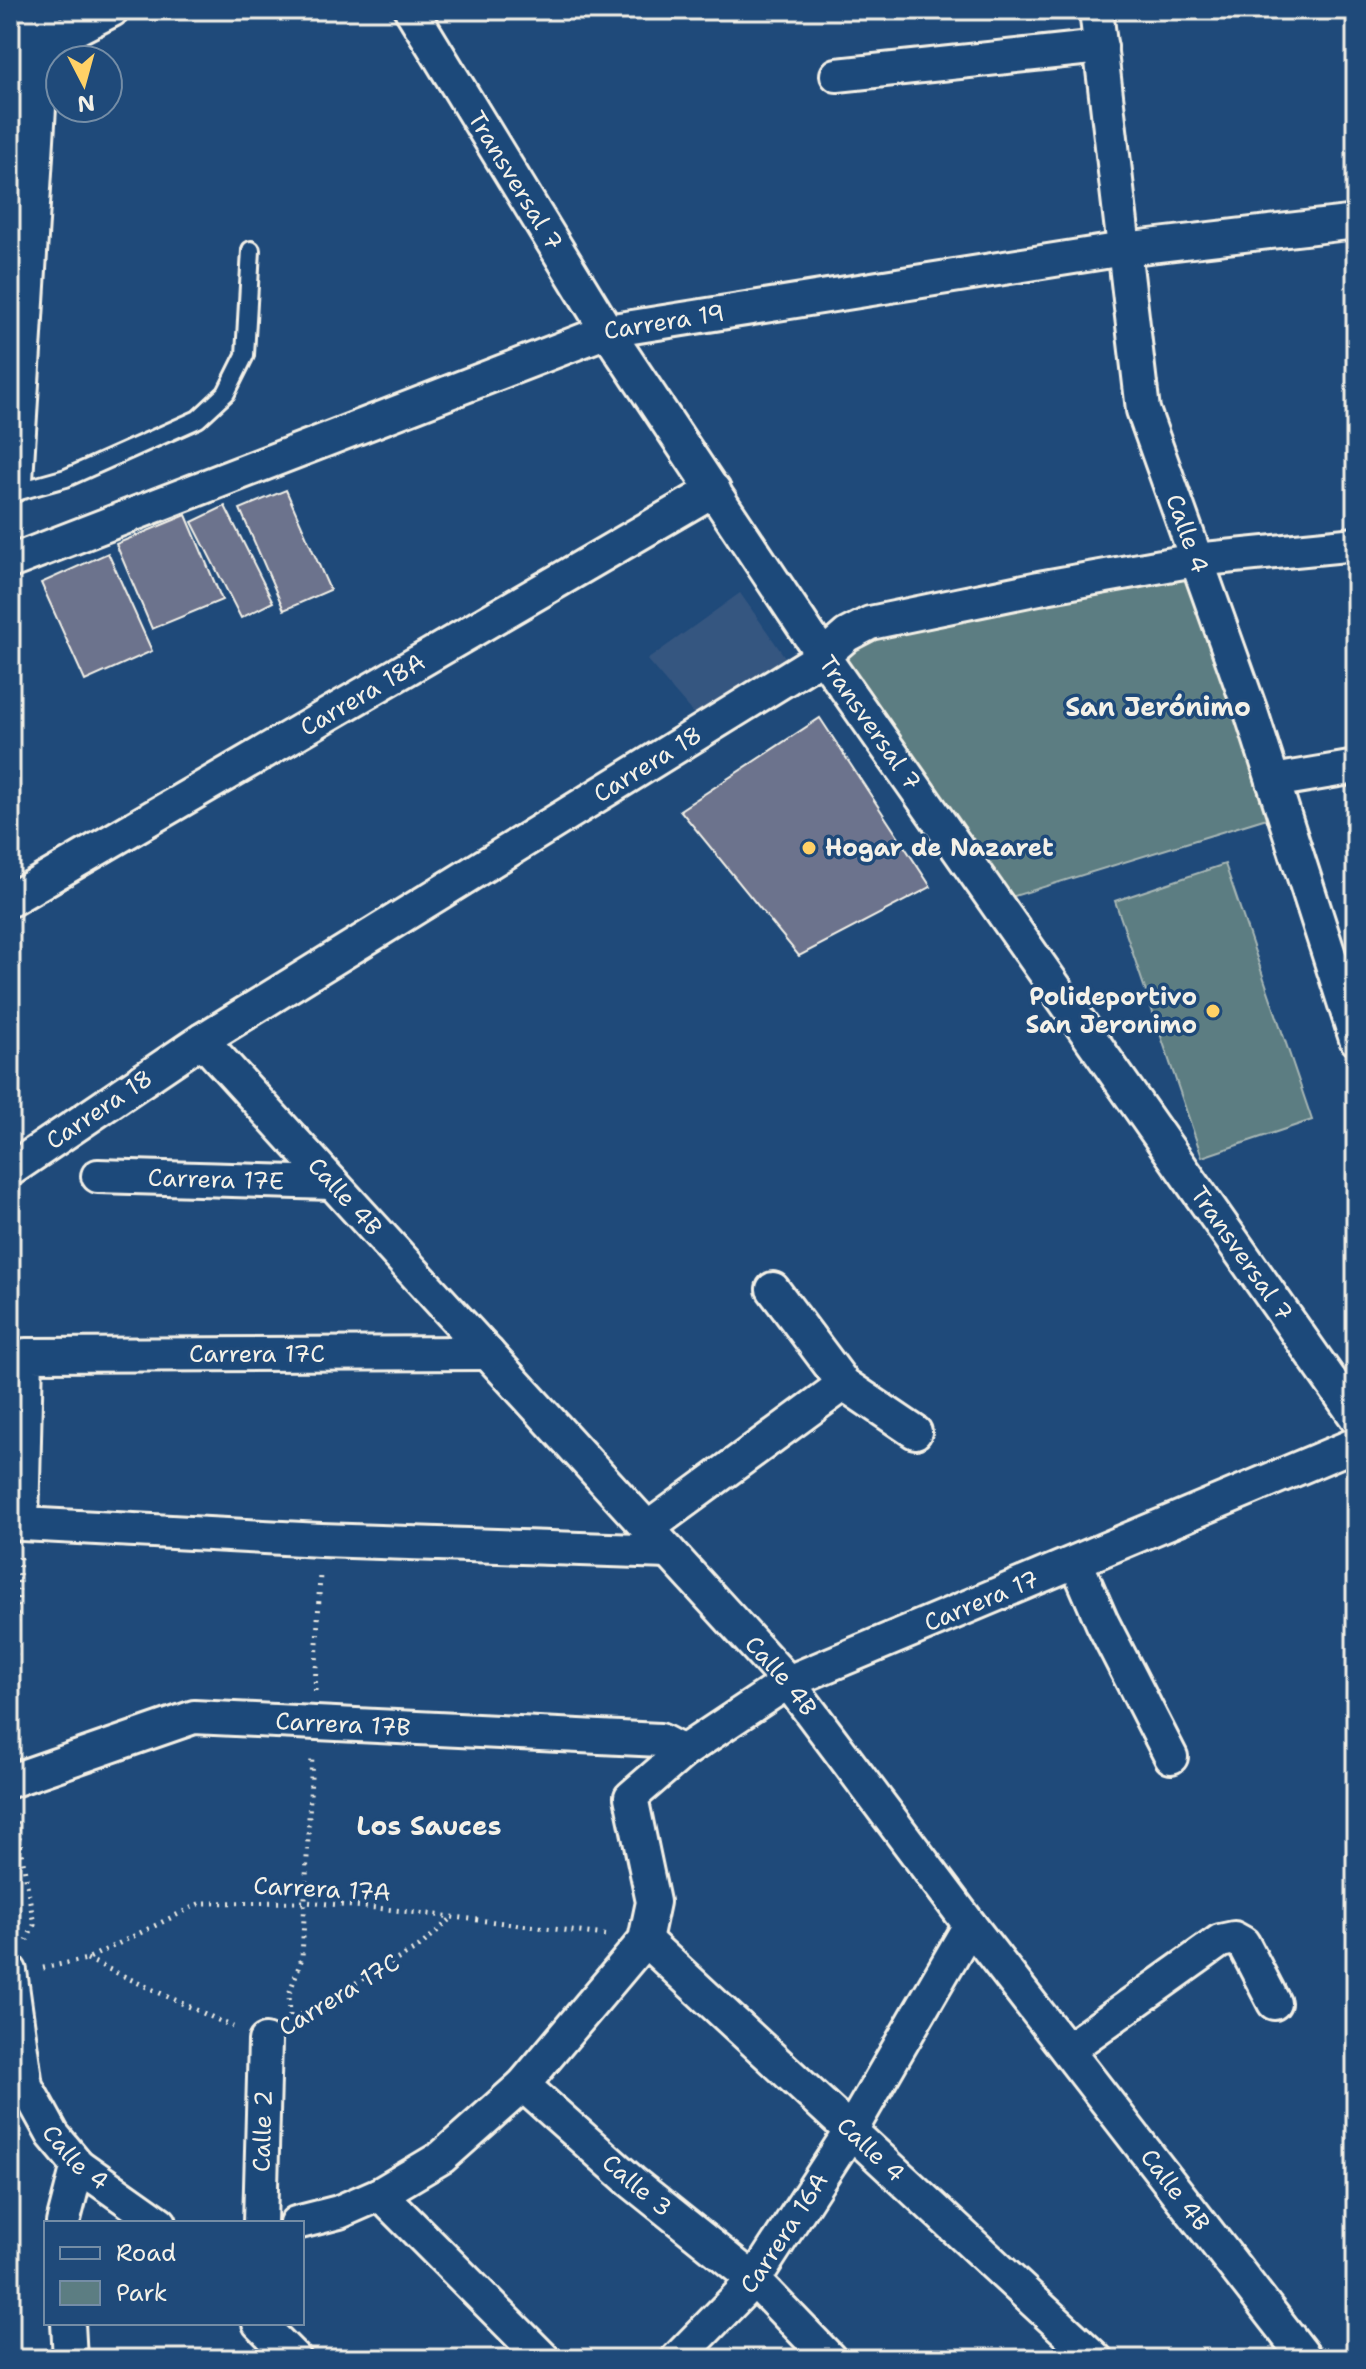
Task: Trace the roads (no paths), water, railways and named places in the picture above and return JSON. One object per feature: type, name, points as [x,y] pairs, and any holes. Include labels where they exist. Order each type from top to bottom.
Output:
[{"type":"highway","points":[[10,480],[38,30]]},
{"type":"street","points":[[38,30],[112,10]]},
{"type":"street","name":"Transversal 7","points":[[411,10],[607,331],[823,656],[1356,1417]]},
{"type":"street","name":"Calle 4","points":[[1096,10],[1143,410],[1251,712],[1356,1039]]},
{"type":"street","points":[[837,75],[1101,47]]},
{"type":"street","name":"Carrera 19","points":[[10,562],[607,331],[1124,249],[1356,222]]},
{"type":"street","name":"Carrera 18A","points":[[10,900],[714,490]]},
{"type":"street","name":"Carrera 18","points":[[10,1170],[202,1040],[823,656],[847,635],[870,623],[1195,560],[1356,544]]},
{"type":"street","points":[[1273,781],[1356,767]]},
{"type":"street","name":"Calle 4B","points":[[202,1040],[788,1682],[970,1925],[1306,2359]]},
{"type":"street","name":"Carrera 17E","points":[[98,1176],[332,1183]]},
{"type":"street","points":[[773,1289],[844,1384],[915,1432]]},
{"type":"street","name":"Carrera 17C","points":[[488,1353],[26,1355],[22,1524],[321,1540],[658,1540]]},
{"type":"street","points":[[658,1540],[844,1384]]},
{"type":"street","name":"Carrera 17","points":[[645,1940],[653,1902],[631,1797],[683,1752],[788,1682],[1356,1444]]},
{"type":"street","points":[[1076,1562],[1102,1622],[1171,1757]]},
{"type":"street","name":"Carrera 17B","points":[[11,1792],[194,1717],[660,1740],[683,1752]]},
{"type":"street","name":"Carrera 16A","points":[[677,2359],[754,2280],[850,2132],[970,1925]]},
{"type":"street","points":[[1067,2050],[1220,1941],[1234,1938],[1243,1943],[1274,2003]]},
{"type":"street","points":[[304,2221],[339,2212],[380,2194],[442,2157],[523,2085],[645,1940]]},
{"type":"street","name":"Calle 4","points":[[645,1940],[1096,2359]]},
{"type":"street","name":"Calle 4","points":[[10,1972],[26,2086],[53,2135],[78,2165],[157,2221]]},
{"type":"street","name":"Calle 2","points":[[260,2221],[265,2041]]},
{"type":"street","name":"Calle 3","points":[[523,2085],[632,2182],[754,2280]]},
{"type":"street","points":[[64,2221],[78,2165]]},
{"type":"street","points":[[380,2194],[544,2359]]},
{"type":"street","points":[[754,2280],[830,2359]]},
{"type":"street","points":[[68,2325],[70,2359]]},
{"type":"street","points":[[261,2325],[295,2359]]},
{"type":"lane","points":[[10,494],[66,478],[198,419],[226,393],[245,355],[251,250]]},
{"type":"place","name":"Hogar de Nazaret","points":[[809,848]]},
{"type":"place","name":"Polideportivo San Jeronimo","points":[[1213,1011]]},
{"type":"district","name":"San Jerónimo","points":[[1158,706]]},
{"type":"district","name":"Los Sauces","points":[[429,1825]]}]
